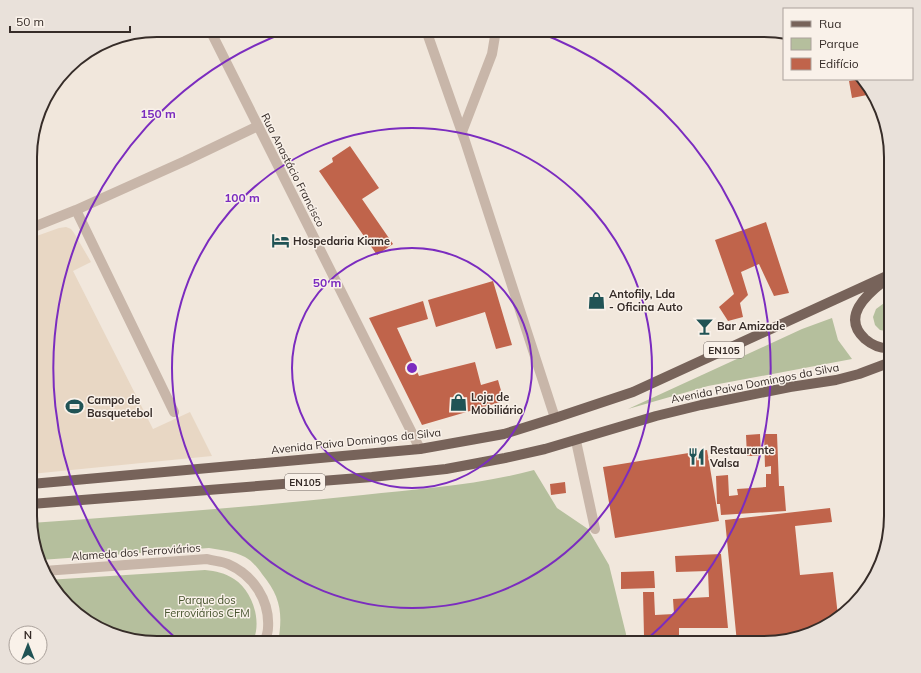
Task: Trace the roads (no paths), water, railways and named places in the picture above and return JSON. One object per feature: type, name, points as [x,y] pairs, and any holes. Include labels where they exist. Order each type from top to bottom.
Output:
[{"type":"main road","name":"Avenida Paiva Domingos da Silva","points":[[37,483],[420,449],[504,434],[633,392],[884,278]]},
{"type":"main road","points":[[884,281],[868,294],[857,309],[855,322],[859,333],[871,344],[884,348]]},
{"type":"main road","name":"Avenida Paiva Domingos da Silva","points":[[37,504],[372,477],[446,469],[505,458],[576,441],[656,416],[701,405],[790,386],[836,380],[859,374],[884,365]]},
{"type":"street","name":"Rua Anastácio Francisco","points":[[214,37],[420,449]]},
{"type":"street","points":[[428,37],[462,132],[555,418]]},
{"type":"street","points":[[462,132],[492,54],[495,37]]},
{"type":"street","points":[[37,226],[76,210],[185,161],[258,126]]},
{"type":"street","points":[[76,210],[174,412]]},
{"type":"street","points":[[576,441],[595,529]]},
{"type":"street","name":"Alameda dos Ferroviários","points":[[50,571],[206,559],[227,563],[245,573],[259,588],[267,608],[268,628],[266,636]]},
{"type":"place","name":"Hospedaria Kiame","points":[[280,241]]},
{"type":"place","name":"Antofily, Lda - Oficina Auto","points":[[596,300]]},
{"type":"place","name":"Bar Amizade","points":[[704,326]]},
{"type":"place","name":"Loja de Mobiliário","points":[[458,403]]},
{"type":"place","name":"Campo de Basquetebol","points":[[74,406]]},
{"type":"place","name":"Restaurante Valsa","points":[[697,456]]},
{"type":"park label","name":"Parque dos Ferroviários CFM","points":[[207,606]]}]
